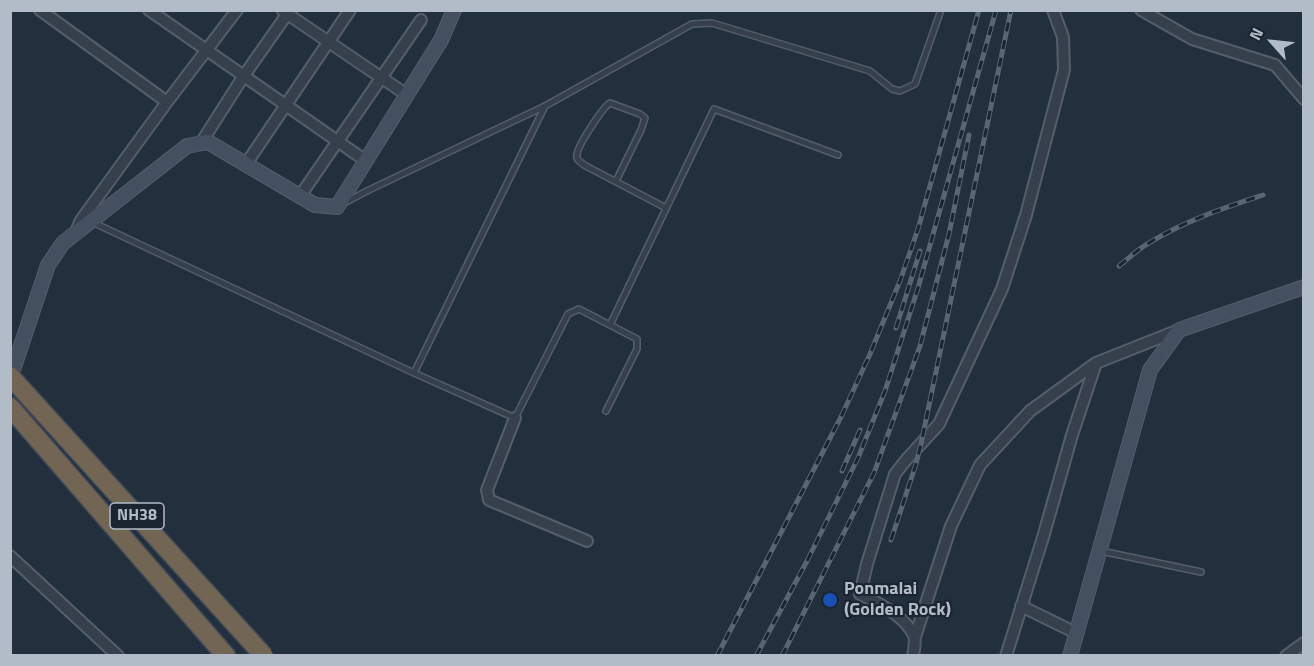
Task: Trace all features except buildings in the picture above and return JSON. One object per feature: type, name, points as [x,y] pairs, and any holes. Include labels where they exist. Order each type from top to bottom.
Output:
[{"type":"highway","name":"NH38","points":[[10,377],[264,656]]},
{"type":"highway","name":"NH38","points":[[10,407],[226,656]]},
{"type":"street","points":[[40,10],[167,102]]},
{"type":"street","points":[[149,10],[366,161]]},
{"type":"street","points":[[76,232],[81,220],[237,10]]},
{"type":"street","points":[[246,164],[351,10]]},
{"type":"street","points":[[10,377],[14,353],[48,265],[63,243],[187,146],[208,142],[315,205],[337,207],[441,40],[454,10]]},
{"type":"street","points":[[915,637],[905,623],[889,610],[860,594],[895,474],[939,424],[1002,289],[1026,215],[1064,70],[1063,37],[1053,10]]},
{"type":"street","points":[[1141,10],[1192,39],[1275,65],[1304,99]]},
{"type":"street","points":[[201,143],[286,12],[328,43],[407,95]]},
{"type":"street","points":[[300,196],[421,20]]},
{"type":"street","points":[[914,656],[915,637],[951,526],[980,465],[1030,411],[1096,363],[1179,330],[1304,287]]},
{"type":"street","points":[[1070,656],[1150,370],[1179,330]]},
{"type":"street","points":[[1006,656],[1072,435],[1096,363]]},
{"type":"street","points":[[515,418],[487,490],[489,500],[587,541]]},
{"type":"street","points":[[10,556],[118,656]]},
{"type":"street","points":[[1022,606],[1076,633]]},
{"type":"street","points":[[1286,656],[1304,642]]},
{"type":"lane","points":[[337,207],[545,106],[692,24],[711,23],[870,71],[892,88],[900,91],[915,84],[941,10]]},
{"type":"lane","points":[[616,181],[645,118],[610,103],[604,106],[596,119],[576,156],[578,160],[584,165],[666,208]]},
{"type":"lane","points":[[414,373],[545,106]]},
{"type":"lane","points":[[610,325],[714,109],[838,155]]},
{"type":"lane","points":[[90,222],[515,418],[568,314],[579,309],[637,339],[637,349],[606,411]]},
{"type":"lane","points":[[1100,550],[1201,572]]},
{"type":"railway","points":[[717,656],[842,415],[900,281],[918,229],[979,10]]},
{"type":"railway","points":[[756,656],[807,561],[858,458],[885,391],[918,288],[996,10]]},
{"type":"railway","points":[[891,540],[921,444],[1011,10]]},
{"type":"railway","points":[[782,656],[874,473],[920,346],[949,234],[969,135]]},
{"type":"railway","points":[[1119,266],[1145,245],[1176,228],[1263,195]]},
{"type":"railway","points":[[896,328],[920,251]]},
{"type":"railway","points":[[842,471],[860,430]]},
{"type":"place","name":"Ponmalai (Golden Rock)","points":[[830,600]]}]
